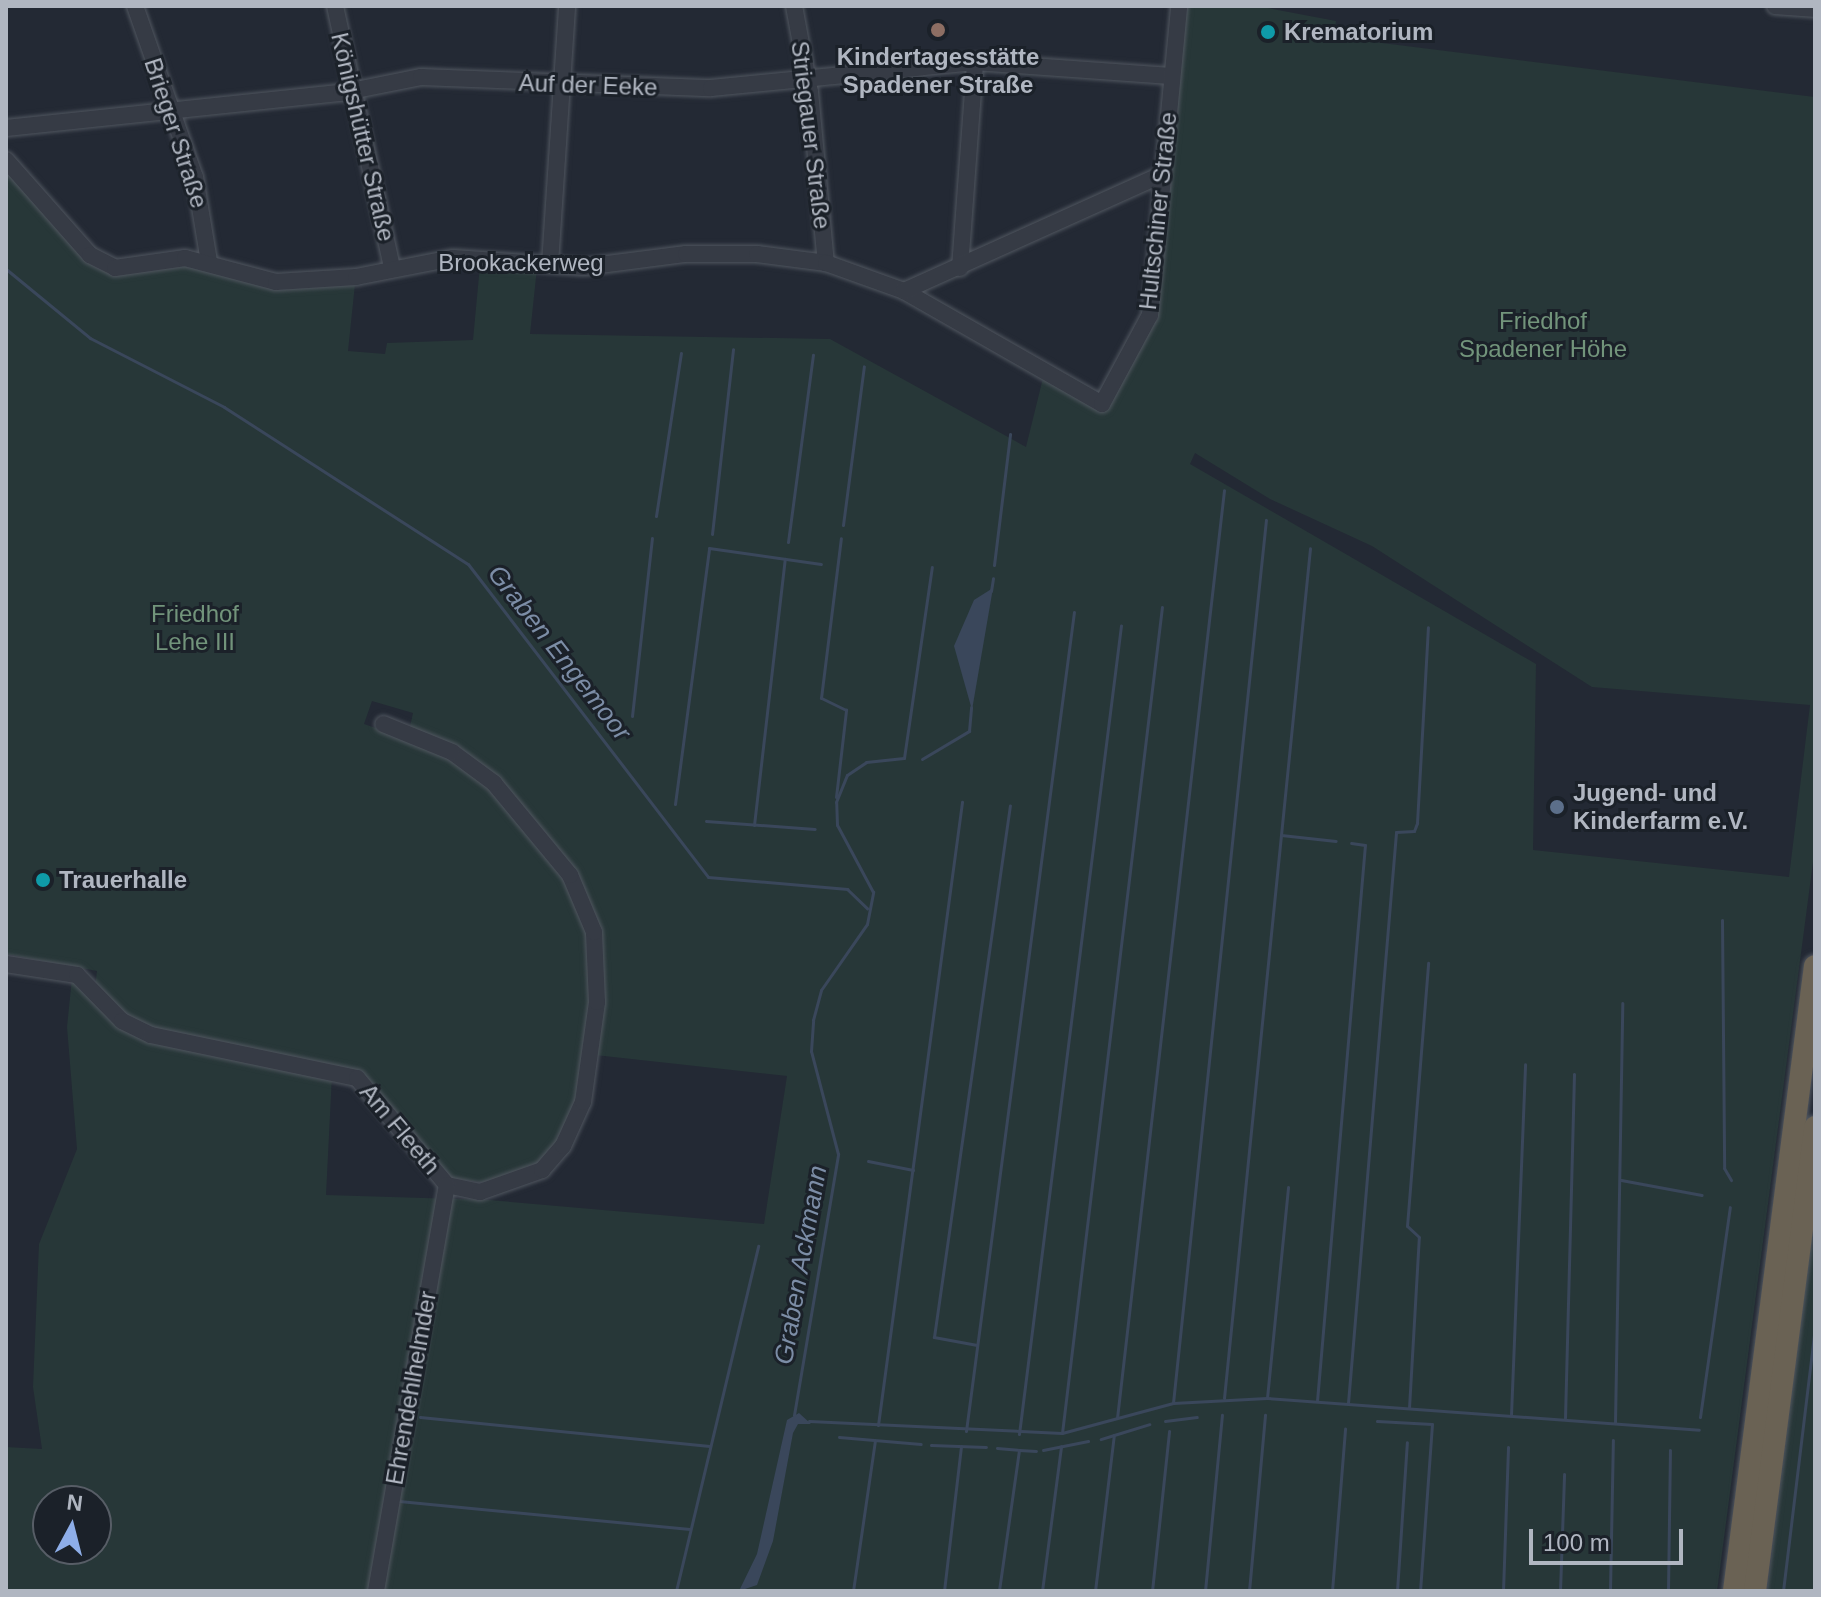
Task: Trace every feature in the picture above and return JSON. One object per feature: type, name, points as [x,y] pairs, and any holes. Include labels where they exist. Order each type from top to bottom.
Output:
[{"type":"highway","points":[[1734,1591],[1815,966]]},
{"type":"highway","points":[[1755,1591],[1815,1127]]},
{"type":"street","name":"Brieger Straße","points":[[135,6],[195,177],[209,262]]},
{"type":"street","name":"Königshütter Straße","points":[[335,6],[356,87],[392,268]]},
{"type":"street","points":[[550,264],[567,6]]},
{"type":"street","name":"Striegauer Straße","points":[[794,6],[806,79],[826,263]]},
{"type":"street","name":"Hultschiner Straße","points":[[1102,404],[1150,315],[1179,6]]},
{"type":"street","points":[[1775,6],[1815,9]]},
{"type":"street","name":"Auf der Eeke","points":[[6,128],[174,112],[421,77],[711,88],[975,62],[1171,76]]},
{"type":"street","points":[[960,268],[975,62]]},
{"type":"street","name":"Brookackerweg","points":[[6,160],[101,263],[209,262],[276,282],[453,258],[584,267],[686,254],[826,263],[904,291],[1102,404]]},
{"type":"street","points":[[904,291],[1163,174]]},
{"type":"street","name":"Am Fleeth","points":[[6,964],[77,975],[122,1021],[151,1035],[357,1078],[447,1185],[506,1188],[542,1170],[563,1146],[583,1102],[591,1052],[594,932],[570,875],[494,783],[452,752],[383,724]]},
{"type":"street","name":"Ehrendehlhelmder","points":[[376,1591],[447,1185]]},
{"type":"green space","points":[[1186,6],[1257,6],[1336,21],[1334,37],[1815,97],[1815,847],[1717,1591],[6,1591],[6,1447],[42,1449],[33,1387],[39,1244],[77,1149],[67,1027],[72,978],[120,1024],[148,1038],[332,1075],[326,1195],[489,1200],[764,1224],[787,1076],[595,1055],[604,1001],[598,934],[575,869],[502,783],[453,747],[410,727],[413,713],[372,701],[364,724],[451,754],[491,785],[569,883],[588,931],[594,994],[579,1103],[560,1143],[532,1168],[496,1184],[449,1178],[359,1073],[153,1032],[108,1003],[95,987],[97,971],[6,954],[6,172],[86,256],[115,271],[185,263],[276,288],[355,284],[348,351],[385,354],[387,343],[473,340],[480,265],[537,268],[530,334],[830,339],[1026,447],[1043,378],[1103,410],[1157,315]],"holes":[[[1195,453],[1270,499],[1372,546],[1592,687],[1810,705],[1789,877],[1533,850],[1536,664],[1190,464]]]},
{"type":"green space","points":[[1815,1210],[1815,1591],[1767,1591]]},
{"type":"water","points":[[993,588],[972,710],[954,646],[974,600]]},
{"type":"water","points":[[799,1413],[811,1424],[798,1424],[793,1433],[773,1541],[757,1585],[739,1591],[757,1554],[787,1420]]},
{"type":"waterway","name":"Graben Engemoor","points":[[6,269],[90,338],[224,407],[468,564],[708,877],[847,889],[867,908]]},
{"type":"waterway","points":[[712,534],[733,349]]},
{"type":"waterway","points":[[656,516],[681,353]]},
{"type":"waterway","points":[[788,542],[813,355]]},
{"type":"waterway","points":[[843,525],[864,366]]},
{"type":"waterway","points":[[994,565],[1010,434]]},
{"type":"waterway","points":[[1117,1418],[1224,490]]},
{"type":"waterway","points":[[1173,1403],[1266,520]]},
{"type":"waterway","points":[[632,716],[652,538]]},
{"type":"waterway","points":[[836,797],[846,710],[821,698],[841,538]]},
{"type":"waterway","points":[[675,804],[709,548],[821,564]]},
{"type":"waterway","points":[[1224,1398],[1310,548]]},
{"type":"waterway","points":[[754,825],[785,559]]},
{"type":"waterway","name":"Graben Ackmann","points":[[794,1415],[838,1154],[811,1051],[813,1020],[821,990],[867,924],[873,892],[837,825],[836,802],[847,775],[866,762],[904,758],[932,567]]},
{"type":"waterway","points":[[991,591],[993,578]]},
{"type":"waterway","points":[[1062,1433],[1162,607]]},
{"type":"waterway","points":[[966,1431],[1074,612]]},
{"type":"waterway","points":[[1019,1434],[1121,625]]},
{"type":"waterway","points":[[1348,1403],[1396,832],[1414,831],[1417,823],[1428,627]]},
{"type":"waterway","points":[[922,759],[969,731],[971,707]]},
{"type":"waterway","points":[[878,1425],[962,802]]},
{"type":"waterway","points":[[977,1345],[934,1337],[1010,805]]},
{"type":"waterway","points":[[706,821],[815,829]]},
{"type":"waterway","points":[[1281,835],[1336,841]]},
{"type":"waterway","points":[[1317,1401],[1365,845],[1351,843]]},
{"type":"waterway","points":[[1722,920],[1724,1168],[1731,1180]]},
{"type":"waterway","points":[[1409,1408],[1419,1237],[1407,1226],[1428,963]]},
{"type":"waterway","points":[[1615,1423],[1622,1003]]},
{"type":"waterway","points":[[1511,1415],[1525,1064]]},
{"type":"waterway","points":[[1565,1418],[1574,1074]]},
{"type":"waterway","points":[[868,1161],[913,1170]]},
{"type":"waterway","points":[[1621,1180],[1702,1195]]},
{"type":"waterway","points":[[1267,1398],[1288,1187]]},
{"type":"waterway","points":[[1700,1417],[1730,1207]]},
{"type":"waterway","points":[[676,1591],[758,1246]]},
{"type":"waterway","points":[[1783,1591],[1815,1327]]},
{"type":"waterway","points":[[809,1421],[1062,1433],[1173,1403],[1267,1398],[1699,1430]]},
{"type":"waterway","points":[[1205,1591],[1222,1415]]},
{"type":"waterway","points":[[1249,1591],[1265,1415]]},
{"type":"waterway","points":[[420,1417],[710,1446]]},
{"type":"waterway","points":[[1165,1421],[1197,1417]]},
{"type":"waterway","points":[[1377,1421],[1432,1424],[1420,1591]]},
{"type":"waterway","points":[[1114,1435],[1149,1424]]},
{"type":"waterway","points":[[1332,1591],[1345,1429]]},
{"type":"waterway","points":[[1152,1591],[1169,1431]]},
{"type":"waterway","points":[[1095,1591],[1114,1435],[1101,1439]]},
{"type":"waterway","points":[[839,1437],[921,1444]]},
{"type":"waterway","points":[[1610,1591],[1613,1440]]},
{"type":"waterway","points":[[853,1591],[875,1441]]},
{"type":"waterway","points":[[1043,1450],[1088,1441]]},
{"type":"waterway","points":[[1397,1591],[1407,1442]]},
{"type":"waterway","points":[[931,1445],[986,1447]]},
{"type":"waterway","points":[[944,1591],[961,1446]]},
{"type":"waterway","points":[[1042,1591],[1061,1446]]},
{"type":"waterway","points":[[1503,1591],[1508,1447]]},
{"type":"waterway","points":[[997,1448],[1019,1450],[999,1591]]},
{"type":"waterway","points":[[1019,1450],[1036,1451]]},
{"type":"waterway","points":[[1668,1591],[1670,1450]]},
{"type":"waterway","points":[[1560,1591],[1564,1474]]},
{"type":"waterway","points":[[399,1501],[690,1529]]},
{"type":"place","name":"Kindertagesstätte Spadener Straße","points":[[938,30]]},
{"type":"place","name":"Krematorium","points":[[1268,32]]},
{"type":"place","name":"Jugend- und Kinderfarm e.V.","points":[[1557,807]]},
{"type":"place","name":"Trauerhalle","points":[[43,880]]},
{"type":"park label","name":"Friedhof Spadener Höhe","points":[[1543,335]]},
{"type":"park label","name":"Friedhof Lehe III","points":[[195,628]]}]
